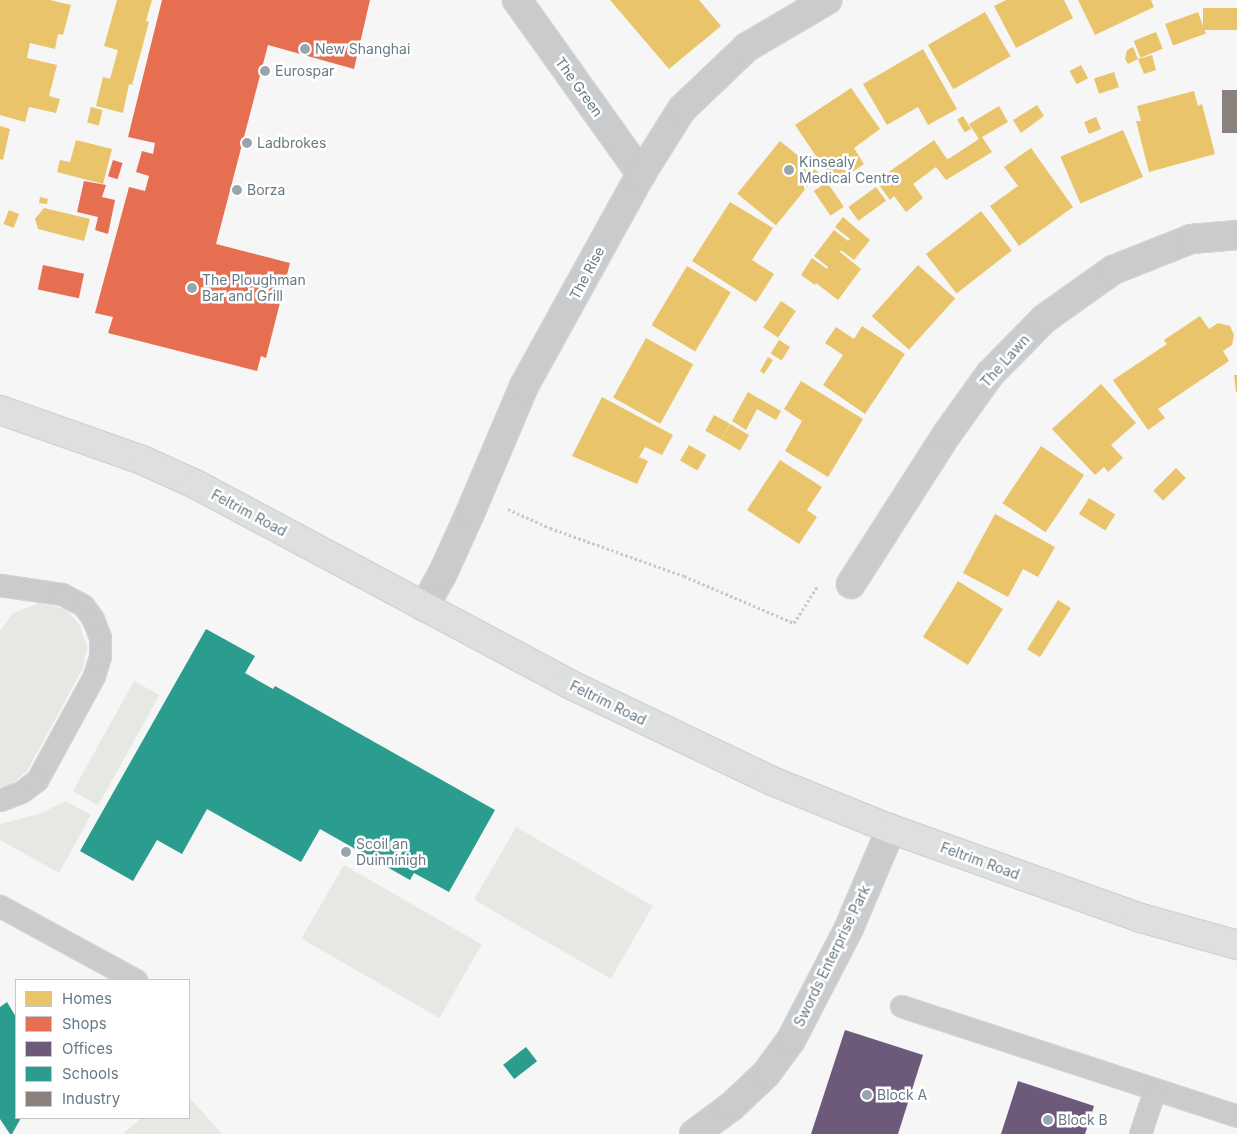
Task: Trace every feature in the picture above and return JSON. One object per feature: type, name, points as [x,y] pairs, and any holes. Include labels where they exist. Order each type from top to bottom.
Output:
[{"type":"street","name":"The Green","points":[[517,0],[641,174]]},
{"type":"street","name":"The Rise","points":[[424,607],[442,574],[471,511],[524,386],[641,174],[682,109],[747,47],[827,0]]},
{"type":"street","name":"The Lawn","points":[[851,584],[947,434],[990,374],[1044,319],[1113,270],[1192,239],[1237,235]]},
{"type":"street","name":"Feltrim Road","points":[[0,410],[142,460],[197,486],[570,685],[772,780],[891,829],[1141,918],[1237,945]]},
{"type":"street","name":"Swords Enterprise Park","points":[[694,1134],[732,1106],[766,1074],[791,1040],[849,928],[891,829]]},
{"type":"lane","points":[[0,585],[62,594],[83,605],[93,619],[100,637],[100,656],[94,676],[37,780],[21,792],[0,800]]},
{"type":"lane","points":[[0,906],[134,979]]},
{"type":"lane","points":[[902,1006],[1237,1116]]},
{"type":"lane","points":[[1140,1134],[1155,1089]]},
{"type":"path","points":[[503,507],[565,534],[684,576],[794,623],[821,580]]},
{"type":"shaded area","points":[[39,603],[66,609],[80,626],[87,647],[83,668],[27,771],[11,785],[0,787],[0,631],[13,613]]},
{"type":"shaded area","points":[[134,681],[159,695],[98,805],[73,791]]},
{"type":"shaded area","points":[[66,801],[91,815],[59,873],[0,840],[0,824],[39,814]]},
{"type":"shaded area","points":[[516,827],[653,906],[611,979],[474,900]]},
{"type":"shaded area","points":[[344,865],[482,944],[439,1018],[302,939]]},
{"type":"shaded area","points":[[190,1098],[222,1134],[123,1134],[140,1119],[190,1119]]},
{"type":"building: Homes","points":[[0,0],[50,0],[71,5],[63,35],[58,34],[55,49],[30,43],[27,58],[57,65],[49,96],[60,99],[56,113],[29,107],[25,122],[0,115]]},
{"type":"building: Homes","points":[[117,0],[152,0],[146,21],[149,22],[132,85],[129,84],[123,113],[96,106],[103,77],[110,79],[118,50],[104,46]]},
{"type":"building: Homes","points":[[610,0],[699,0],[721,26],[669,69]]},
{"type":"building: Homes","points":[[1006,0],[1064,0],[1073,18],[1016,48],[994,6]]},
{"type":"building: Homes","points":[[1078,0],[1151,0],[1154,7],[1095,35]]},
{"type":"building: Homes","points":[[1203,8],[1237,8],[1237,30],[1203,30]]},
{"type":"building: Homes","points":[[985,12],[1010,56],[953,89],[928,45]]},
{"type":"building: Homes","points":[[1198,12],[1206,34],[1173,46],[1165,24]]},
{"type":"building: Homes","points":[[1156,32],[1163,49],[1140,58],[1134,41]]},
{"type":"building: Homes","points":[[1133,47],[1138,59],[1128,64],[1125,59],[1127,50]]},
{"type":"building: Homes","points":[[923,49],[957,109],[928,125],[918,107],[887,125],[863,84]]},
{"type":"building: Homes","points":[[1152,55],[1156,70],[1144,74],[1138,59]]},
{"type":"building: Homes","points":[[1081,65],[1088,78],[1077,84],[1070,71]]},
{"type":"building: Homes","points":[[1114,72],[1119,87],[1099,94],[1094,78]]},
{"type":"building: Homes","points":[[851,88],[880,129],[854,148],[864,164],[835,184],[795,125]]},
{"type":"building: Homes","points":[[1194,91],[1198,106],[1202,104],[1215,154],[1149,172],[1136,121],[1141,121],[1137,106]]},
{"type":"building: Homes","points":[[1037,105],[1044,116],[1021,133],[1013,120]]},
{"type":"building: Homes","points":[[999,106],[1008,122],[982,137],[992,152],[946,180],[936,167],[913,184],[923,198],[906,212],[894,196],[890,200],[876,181],[934,140],[947,159],[950,158],[979,139],[969,124]]},
{"type":"building: Homes","points":[[91,107],[103,110],[99,125],[87,123]]},
{"type":"building: Homes","points":[[963,116],[971,129],[965,132],[957,120]]},
{"type":"building: Homes","points":[[1096,117],[1101,129],[1089,134],[1084,122]]},
{"type":"building: Homes","points":[[0,126],[10,129],[3,160],[0,159]]},
{"type":"building: Homes","points":[[1123,130],[1143,177],[1080,204],[1060,157]]},
{"type":"building: Homes","points":[[76,140],[112,149],[103,184],[57,172],[60,160],[70,162]]},
{"type":"building: Homes","points":[[780,141],[819,172],[776,225],[737,194]]},
{"type":"building: Homes","points":[[1031,148],[1073,207],[1019,246],[990,206],[1018,186],[1004,167]]},
{"type":"building: Homes","points":[[827,182],[844,207],[831,216],[814,191]]},
{"type":"building: Homes","points":[[876,187],[886,201],[858,221],[848,207]]},
{"type":"building: Homes","points":[[40,197],[48,199],[47,204],[39,203]]},
{"type":"building: Homes","points":[[730,202],[773,228],[752,260],[774,274],[756,302],[692,261]]},
{"type":"building: Homes","points":[[44,208],[90,219],[84,241],[38,229],[35,219]]},
{"type":"building: Homes","points":[[9,210],[19,214],[14,228],[3,224]]},
{"type":"building: Homes","points":[[981,211],[1012,250],[957,293],[926,254]]},
{"type":"building: Homes","points":[[843,217],[870,240],[854,260],[841,250],[840,252],[861,269],[838,300],[816,283],[815,285],[801,275],[812,258],[827,269],[828,267],[814,256],[834,230],[848,241],[850,239],[835,227]]},
{"type":"building: Homes","points":[[918,265],[955,298],[909,350],[872,316]]},
{"type":"building: Homes","points":[[687,266],[731,292],[695,351],[651,325]]},
{"type":"building: Homes","points":[[781,301],[796,311],[778,338],[763,328]]},
{"type":"building: Homes","points":[[1200,316],[1209,329],[1218,323],[1230,326],[1234,335],[1232,345],[1223,351],[1229,361],[1158,409],[1165,418],[1148,430],[1113,380],[1167,344],[1164,340]]},
{"type":"building: Homes","points":[[862,326],[905,354],[865,414],[823,385],[843,355],[825,343],[836,327],[854,339]]},
{"type":"building: Homes","points":[[646,338],[693,364],[660,424],[613,397]]},
{"type":"building: Homes","points":[[779,340],[790,347],[782,360],[771,354]]},
{"type":"building: Homes","points":[[768,357],[773,360],[764,374],[760,371]]},
{"type":"building: Homes","points":[[1234,375],[1237,375],[1237,392],[1236,392]]},
{"type":"building: Homes","points":[[801,381],[863,419],[828,477],[785,451],[802,421],[784,409]]},
{"type":"building: Homes","points":[[1101,384],[1136,423],[1111,445],[1123,458],[1108,472],[1104,467],[1095,475],[1052,429]]},
{"type":"building: Homes","points":[[748,392],[781,411],[776,420],[757,409],[746,430],[732,421]]},
{"type":"building: Homes","points":[[602,397],[673,435],[662,455],[645,447],[639,457],[648,461],[637,484],[572,456]]},
{"type":"building: Homes","points":[[714,415],[730,424],[721,439],[705,431]]},
{"type":"building: Homes","points":[[730,424],[749,435],[740,451],[721,440]]},
{"type":"building: Homes","points":[[689,445],[706,455],[697,471],[680,461]]},
{"type":"building: Homes","points":[[1041,446],[1084,475],[1046,532],[1002,503]]},
{"type":"building: Homes","points":[[780,460],[822,487],[807,510],[817,517],[799,544],[747,510]]},
{"type":"building: Homes","points":[[1176,468],[1186,478],[1163,501],[1153,491]]},
{"type":"building: Homes","points":[[1089,498],[1115,514],[1105,531],[1079,514]]},
{"type":"building: Homes","points":[[995,514],[1055,547],[1038,577],[1023,569],[1008,597],[963,573]]},
{"type":"building: Homes","points":[[958,581],[1003,609],[968,665],[923,637]]},
{"type":"building: Homes","points":[[1058,600],[1071,608],[1040,657],[1027,649]]},
{"type":"building: Shops","points":[[162,0],[370,0],[354,69],[268,45],[216,244],[290,263],[266,358],[261,356],[257,371],[108,333],[113,317],[95,313],[129,187],[145,191],[149,176],[136,172],[142,151],[153,154],[155,143],[128,137]]},
{"type":"building: Shops","points":[[113,160],[123,163],[118,179],[108,176]]},
{"type":"building: Shops","points":[[84,181],[106,185],[102,197],[115,200],[108,234],[95,230],[98,217],[77,212]]},
{"type":"building: Shops","points":[[43,265],[84,274],[79,298],[38,289]]},
{"type":"building: Offices","name":"Block A","points":[[845,1030],[923,1055],[898,1134],[811,1134]]},
{"type":"building: Offices","name":"Block B","points":[[1018,1081],[1094,1106],[1085,1134],[1001,1134]]},
{"type":"building: Schools","points":[[206,629],[255,656],[245,673],[273,689],[275,686],[495,810],[449,892],[414,873],[410,880],[320,829],[301,862],[207,809],[182,854],[157,840],[133,881],[80,851]]},
{"type":"building: Schools","points":[[7,1002],[15,1015],[15,1119],[20,1119],[12,1134],[10,1134],[0,1119],[0,1007]]},
{"type":"building: Schools","points":[[526,1047],[537,1061],[514,1079],[503,1065]]},
{"type":"building: Industry","points":[[1222,90],[1237,90],[1237,133],[1222,133]]},
{"type":"place","name":"New Shanghai","points":[[305,49]]},
{"type":"place","name":"Eurospar","points":[[265,71]]},
{"type":"place","name":"Ladbrokes","points":[[247,143]]},
{"type":"place","name":"Kinsealy Medical Centre","points":[[789,170]]},
{"type":"place","name":"Borza","points":[[237,190]]},
{"type":"place","name":"The Ploughman Bar and Grill","points":[[192,288]]},
{"type":"place","name":"Scoil an Duinnínigh","points":[[346,852]]},
{"type":"place","name":"Block A","points":[[867,1095]]},
{"type":"place","name":"Block B","points":[[1048,1120]]}]
